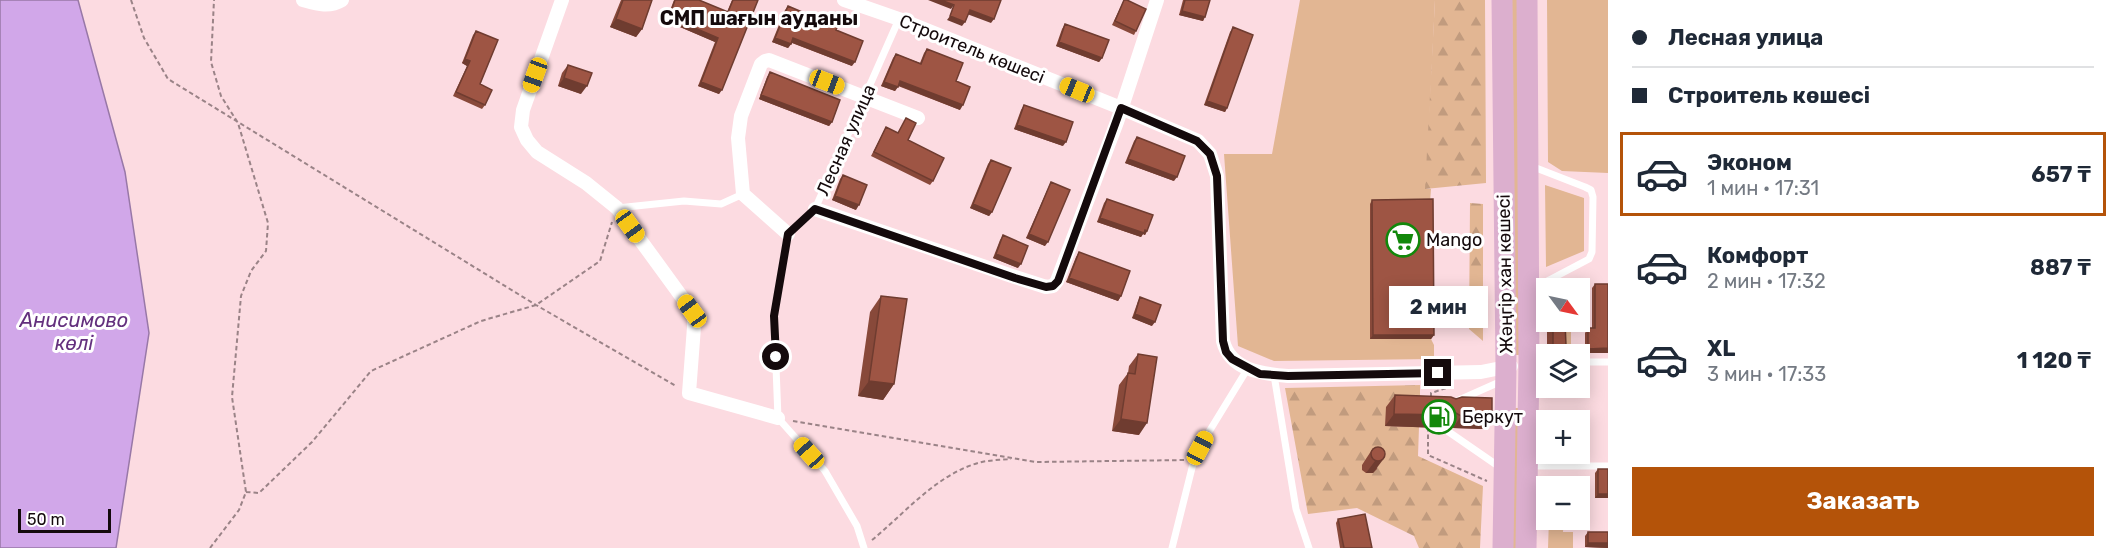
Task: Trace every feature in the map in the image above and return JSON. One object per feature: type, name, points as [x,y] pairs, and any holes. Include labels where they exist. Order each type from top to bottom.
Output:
[{"type":"main road","name":"Жәңгір хан көшесі","points":[[1502,0],[1506,373],[1497,477],[1503,548]]},
{"type":"main road","name":"Жәңгір хан көшесі","points":[[1527,0],[1528,296],[1536,350]]},
{"type":"main road","name":"Жәңгір хан көшесі","points":[[1526,548],[1528,466],[1536,384]]},
{"type":"street","points":[[303,0],[320,5],[334,5],[342,0]]},
{"type":"street","points":[[562,0],[523,110],[521,127],[527,140],[537,152],[586,183],[617,207],[692,311],[694,327],[689,393],[778,418]]},
{"type":"street","name":"Строитель көшесі","points":[[844,0],[1121,108],[1197,141],[1210,154],[1217,176],[1223,341],[1226,352],[1232,359],[1248,368],[1260,374],[1274,375],[1506,373],[1536,364]]},
{"type":"street","points":[[885,15],[889,0]]},
{"type":"street","points":[[815,209],[1015,278],[1046,287],[1053,286],[1058,281],[1121,108],[1156,0]]},
{"type":"street","points":[[788,234],[743,194],[738,138],[741,116],[761,64],[769,60],[918,118]]},
{"type":"lane","name":"Лесная улица","points":[[788,234],[815,209],[899,20]]},
{"type":"lane","points":[[1527,159],[1531,166],[1591,190],[1593,197],[1592,252],[1589,260],[1533,287],[1528,296]]},
{"type":"lane","points":[[617,207],[684,201],[721,204],[743,194]]},
{"type":"lane","points":[[788,234],[774,316],[778,418],[825,471],[857,526],[864,547]]},
{"type":"lane","points":[[1590,362],[1608,362]]},
{"type":"lane","points":[[1172,548],[1194,460],[1206,435],[1248,368]]},
{"type":"lane","points":[[1447,406],[1506,373]]},
{"type":"lane","points":[[1274,375],[1296,509],[1309,548]]},
{"type":"lane","points":[[1446,430],[1497,477]]},
{"type":"lane","points":[[1528,466],[1608,466]]},
{"type":"path","points":[[131,0],[144,38],[168,79],[537,305],[689,393]]},
{"type":"path","points":[[210,548],[239,510],[246,492],[232,397],[241,296],[251,271],[267,251],[268,223],[238,123],[221,96],[211,62],[214,0]]},
{"type":"path","points":[[246,492],[259,493],[312,442],[371,370],[481,321],[537,305],[600,261],[617,207]]},
{"type":"path","points":[[1431,401],[1431,393],[1453,386]]},
{"type":"path","points":[[778,418],[1036,462],[1194,460]]},
{"type":"path","points":[[1428,427],[1428,455],[1497,477]]},
{"type":"path","points":[[864,547],[943,481],[963,468],[980,462],[1013,459]]},
{"type":"green space","points":[[1300,0],[1435,0],[1426,189],[1431,189],[1430,203],[1370,339],[1431,339],[1434,345],[1434,359],[1274,361],[1238,346],[1224,154],[1272,154]]},
{"type":"green space","points":[[1435,0],[1485,0],[1486,183],[1425,189]]},
{"type":"green space","points":[[1512,0],[1519,0],[1521,355],[1514,355]]},
{"type":"green space","points":[[1547,0],[1608,0],[1608,173],[1562,171],[1548,162]]},
{"type":"green space","points":[[1545,185],[1584,198],[1584,251],[1546,267]]},
{"type":"green space","points":[[1470,203],[1483,204],[1483,341],[1469,329]]},
{"type":"green space","points":[[1563,332],[1571,332],[1571,344],[1562,344]]},
{"type":"green space","points":[[1420,385],[1420,408],[1386,426],[1419,427],[1418,456],[1483,486],[1480,548],[1419,548],[1414,536],[1357,508],[1308,514],[1285,388]]},
{"type":"green space","points":[[1513,408],[1520,408],[1520,548],[1513,548]]},
{"type":"green space","points":[[1549,530],[1573,532],[1573,548],[1548,548]]},
{"type":"water","name":"Анисимово көлі","points":[[0,0],[78,0],[125,172],[149,333],[116,548],[0,548]]},
{"type":"building","points":[[623,0],[652,0],[642,29],[616,19]]},
{"type":"building","points":[[675,0],[699,0],[728,12],[733,0],[758,0],[722,90],[701,82],[718,38],[669,17]]},
{"type":"building","points":[[941,0],[1001,0],[994,19],[970,10],[965,22],[950,16],[954,5]]},
{"type":"building","points":[[1124,0],[1146,9],[1136,31],[1115,21]]},
{"type":"building","points":[[1185,0],[1210,0],[1205,17],[1182,11]]},
{"type":"building","points":[[788,6],[802,12],[800,17],[819,25],[822,18],[838,25],[836,30],[863,41],[855,62],[793,38],[791,44],[775,38]]},
{"type":"building","points":[[1065,24],[1109,40],[1102,58],[1059,42]]},
{"type":"building","points":[[1233,27],[1253,35],[1227,108],[1207,101]]},
{"type":"building","points":[[476,31],[498,40],[480,84],[492,90],[485,105],[456,92],[470,61],[465,59]]},
{"type":"building","points":[[927,49],[963,63],[956,81],[970,87],[963,105],[900,81],[898,87],[884,82],[896,54],[921,64]]},
{"type":"building","points":[[568,65],[592,73],[587,86],[564,78]]},
{"type":"building","points":[[770,72],[840,100],[832,122],[761,95]]},
{"type":"building","points":[[1024,105],[1073,122],[1066,142],[1017,125]]},
{"type":"building","points":[[906,118],[916,123],[908,140],[944,158],[933,181],[874,152],[886,127],[898,133]]},
{"type":"building","points":[[1137,137],[1185,156],[1177,177],[1128,159]]},
{"type":"building","points":[[991,160],[1011,168],[992,212],[973,204]]},
{"type":"building","points":[[843,175],[867,185],[859,205],[835,196]]},
{"type":"building","points":[[1051,182],[1070,190],[1048,242],[1029,234]]},
{"type":"building","points":[[1107,199],[1153,215],[1147,231],[1145,230],[1144,233],[1100,218]]},
{"type":"building","points":[[1433,199],[1434,335],[1373,335],[1372,200]]},
{"type":"building","points":[[1003,235],[1028,246],[1021,264],[996,254]]},
{"type":"building","points":[[1079,252],[1130,271],[1121,296],[1069,278]]},
{"type":"building","points":[[1595,284],[1608,284],[1608,348],[1590,349],[1588,332],[1590,328],[1595,328]]},
{"type":"building","points":[[881,296],[907,299],[894,384],[869,381]]},
{"type":"building","points":[[1140,297],[1161,305],[1155,322],[1135,314]]},
{"type":"building","points":[[1553,332],[1565,332],[1566,344],[1553,344]]},
{"type":"building","points":[[1138,354],[1157,357],[1147,423],[1121,419],[1128,373],[1135,374]]},
{"type":"building","points":[[1395,395],[1456,399],[1462,397],[1492,398],[1492,416],[1461,416],[1454,412],[1450,415],[1394,414]]},
{"type":"building","points":[[1375,447],[1381,447],[1385,454],[1381,461],[1375,461],[1371,457],[1371,451]]},
{"type":"building","points":[[1598,469],[1608,469],[1608,494],[1598,494]]},
{"type":"building","points":[[1365,514],[1372,548],[1344,548],[1338,519]]},
{"type":"building","points":[[1588,532],[1608,532],[1608,543],[1588,543]]},
{"type":"place","name":"Mango","points":[[1403,240]]},
{"type":"place","name":"Беркут","points":[[1439,417]]},
{"type":"district","name":"СМП шағын ауданы","points":[[759,18]]},
{"type":"route","points":[[776,357],[774,316],[788,234],[815,209],[1015,278],[1046,287],[1053,286],[1058,281],[1121,108],[1197,141],[1210,154],[1217,176],[1223,341],[1226,352],[1232,359],[1260,374],[1288,376],[1438,373]]}]
